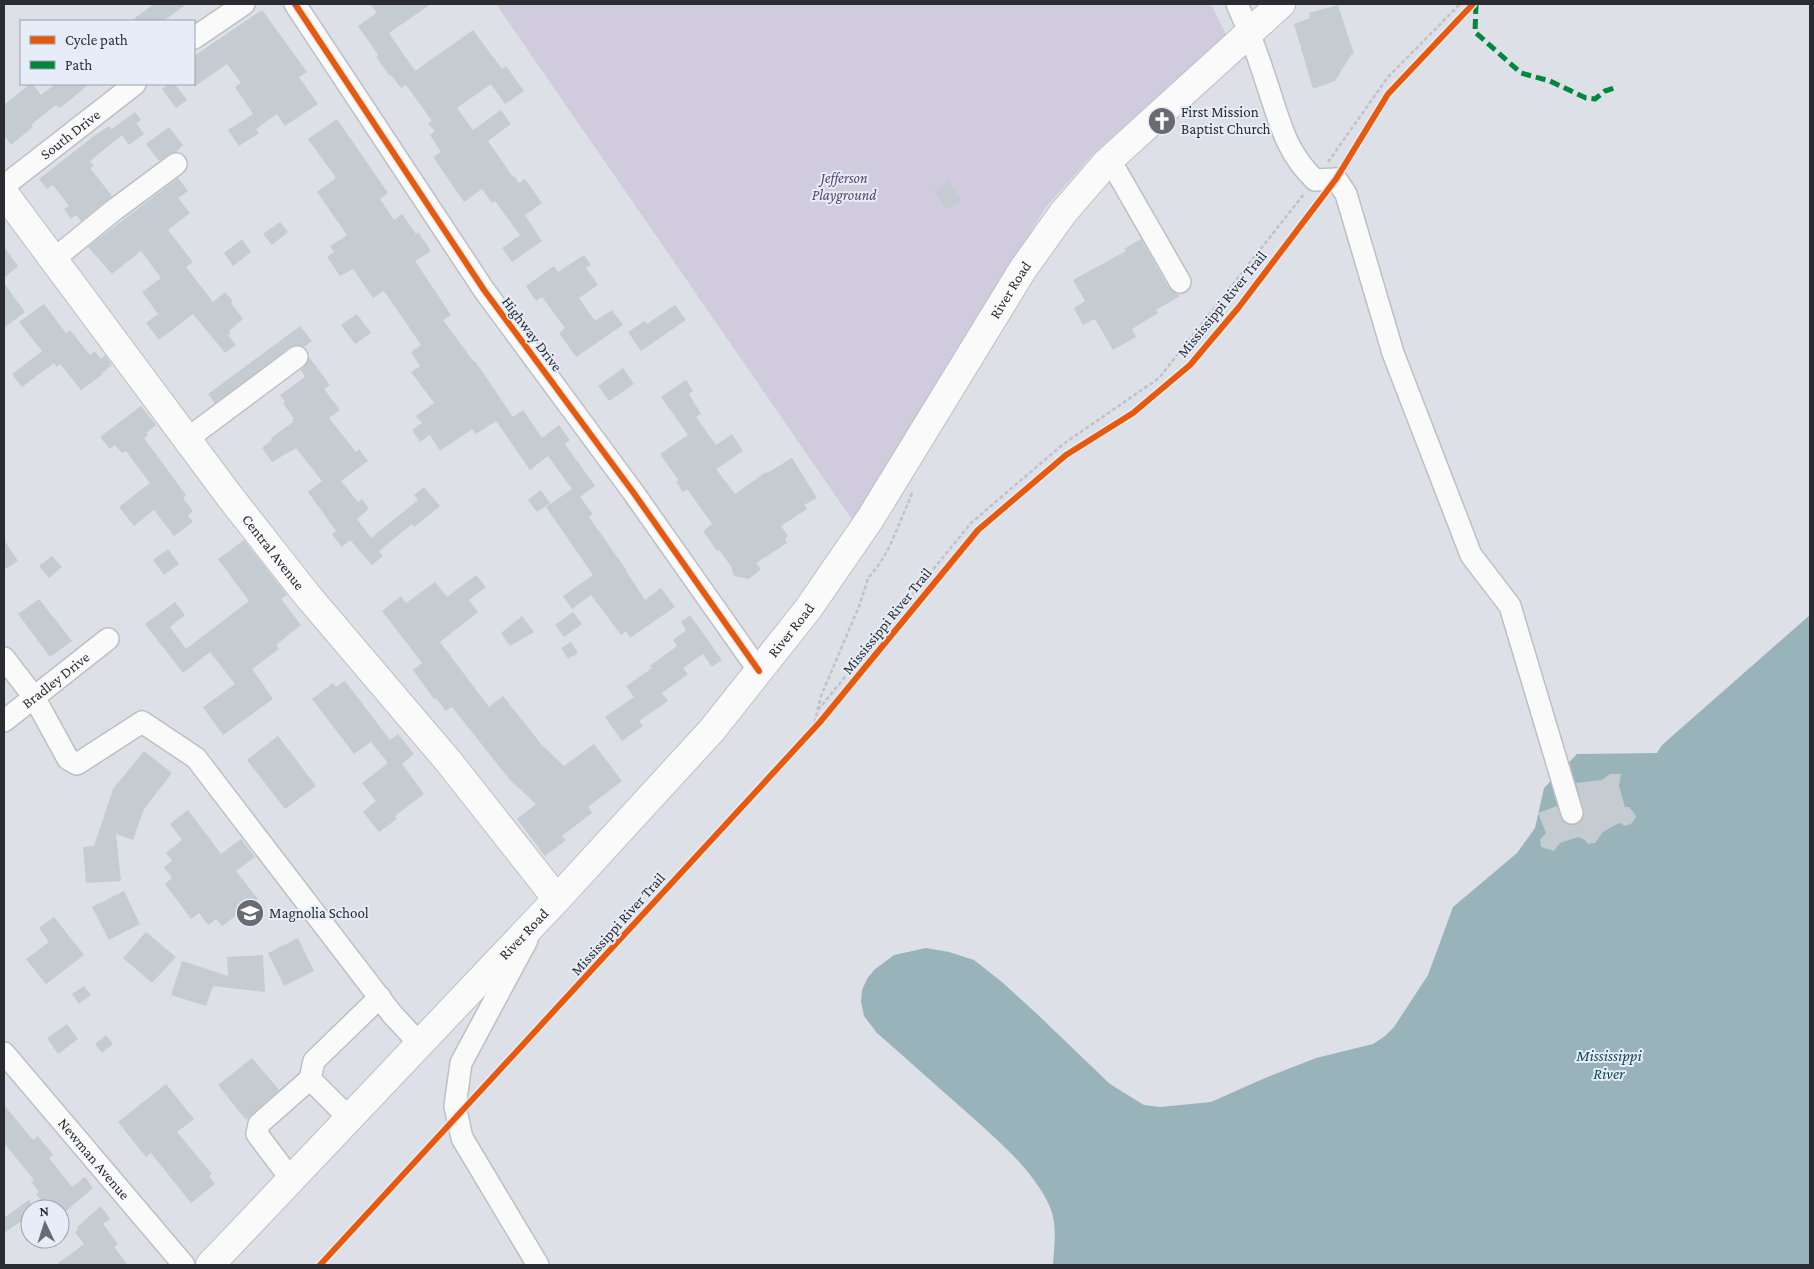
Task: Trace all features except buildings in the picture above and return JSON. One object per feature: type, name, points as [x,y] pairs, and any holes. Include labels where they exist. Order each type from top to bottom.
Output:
[{"type":"main road","name":"River Road","points":[[210,1265],[548,908],[712,730],[814,600],[870,519],[1023,270],[1063,213],[1110,160],[1281,4]]},
{"type":"main road","name":"Central Avenue","points":[[4,193],[307,595],[449,762],[548,908]]},
{"type":"street","points":[[195,37],[244,4]]},
{"type":"street","name":"Highway Drive","points":[[295,4],[484,290],[633,492],[759,671]]},
{"type":"street","points":[[1237,4],[1250,32],[1288,144],[1303,168],[1315,180],[1336,178],[1346,194],[1393,353],[1471,555],[1510,606],[1572,813]]},
{"type":"street","name":"South Drive","points":[[4,186],[134,85]]},
{"type":"street","points":[[1110,160],[1180,282]]},
{"type":"street","points":[[54,259],[114,210],[176,164]]},
{"type":"street","points":[[188,439],[297,357]]},
{"type":"street","name":"Bradley Drive","points":[[4,720],[108,639]]},
{"type":"street","points":[[4,658],[34,697],[68,759],[77,764],[142,722],[196,758],[380,997],[419,1044]]},
{"type":"street","points":[[538,1265],[462,1138],[455,1106],[462,1063],[548,908]]},
{"type":"street","points":[[291,1179],[256,1134],[259,1124],[310,1079],[314,1061],[380,997]]},
{"type":"street","name":"Newman Avenue","points":[[4,1053],[184,1265]]},
{"type":"street","points":[[310,1079],[349,1118]]},
{"type":"path","points":[[818,710],[971,523],[1062,446],[1159,378],[1315,180],[1388,76],[1460,4]]},
{"type":"path","points":[[813,730],[821,696],[860,604],[868,578],[889,548],[913,493],[908,457]]},
{"type":"path","points":[[808,735],[826,714]]},
{"type":"green space","name":"Jefferson Playground","points":[[496,4],[1211,4],[1226,35],[1094,153],[1046,207],[950,362],[855,524]]},
{"type":"water","name":"Mississippi River","points":[[1810,615],[1810,1265],[1053,1265],[1054,1220],[1042,1191],[1033,1178],[999,1141],[877,1033],[864,1016],[861,1002],[862,990],[874,970],[894,955],[926,948],[949,952],[974,960],[1002,982],[1110,1084],[1144,1105],[1160,1107],[1211,1102],[1316,1058],[1373,1044],[1394,1027],[1428,975],[1453,907],[1517,853],[1535,828],[1544,788],[1577,754],[1657,753],[1662,745]]},
{"type":"marked path","points":[[1476,4],[1475,32],[1521,73],[1550,81],[1586,98],[1595,99],[1605,91],[1618,87]]},
{"type":"cycle path","points":[[295,4],[484,290],[633,492],[759,671]]},
{"type":"cycle path","name":"Mississippi River Trail","points":[[320,1265],[820,722],[978,530],[1066,455],[1133,413],[1190,365],[1239,307],[1336,179],[1388,94],[1473,4]]},
{"type":"place","name":"First Mission Baptist Church","points":[[1162,121]]},
{"type":"place","name":"Magnolia School","points":[[250,913]]}]
